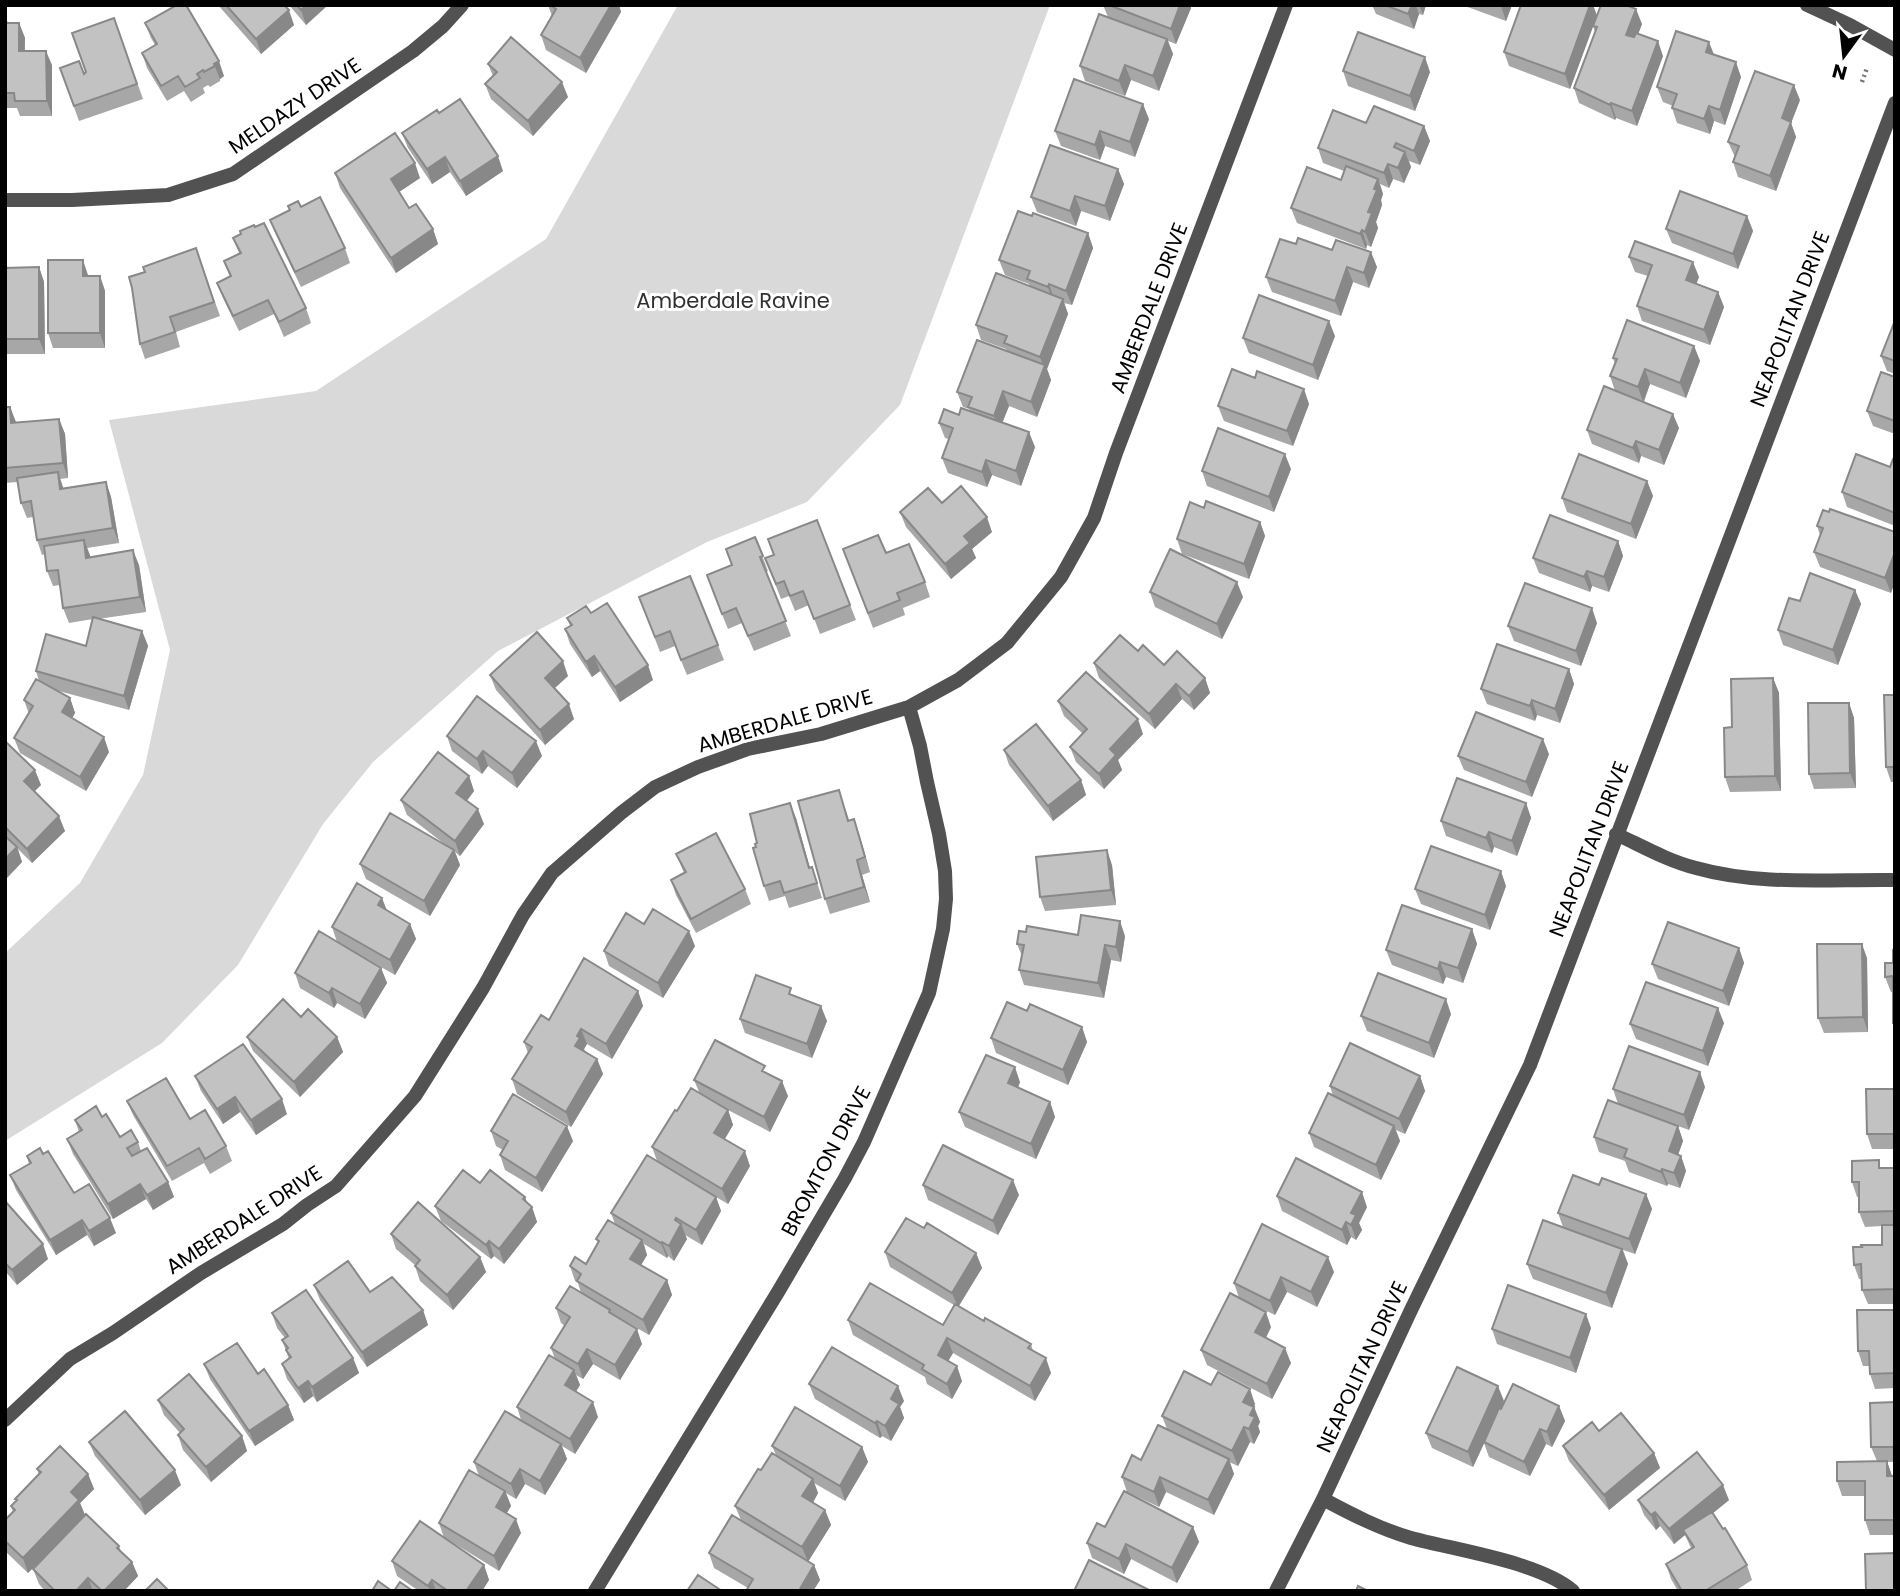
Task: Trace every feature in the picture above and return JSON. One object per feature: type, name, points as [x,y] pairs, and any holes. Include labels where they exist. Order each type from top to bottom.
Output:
[{"type":"street","name":"MELDAZY DRIVE","points":[[5,200],[168,195],[233,174],[413,51],[443,26],[462,5]]},
{"type":"street","name":"AMBERDALE DRIVE","points":[[5,1420],[70,1359],[201,1273],[283,1224],[336,1186],[415,1097],[483,988],[523,915],[552,873],[621,813],[656,787],[698,767],[748,749],[821,734],[909,707],[958,680],[1007,643],[1061,578],[1094,518],[1286,5]]},
{"type":"street","points":[[1807,5],[1895,50]]},
{"type":"street","name":"NEAPOLITAN DRIVE","points":[[1276,1591],[1323,1499],[1530,1065],[1895,103]]},
{"type":"street","name":"BROMTON DRIVE","points":[[595,1591],[845,1178],[864,1142],[929,993],[943,929],[945,871],[920,746],[909,707]]},
{"type":"street","points":[[1616,834],[1694,868],[1720,874],[1786,880],[1895,880]]},
{"type":"street","points":[[1323,1499],[1358,1518],[1408,1537],[1531,1570],[1573,1591]]},
{"type":"path","points":[[1862,82],[1867,68]]},
{"type":"green space","name":"Amberdale Ravine","points":[[678,5],[1050,5],[900,405],[807,502],[707,542],[498,651],[373,762],[323,824],[238,965],[162,1043],[5,1141],[5,953],[80,883],[143,775],[170,650],[109,420],[316,391],[546,239]]},
{"type":"building","points":[[177,5],[186,5],[219,61],[215,66],[197,74],[200,78],[185,87],[178,76],[161,86],[142,53],[157,44],[145,23]]},
{"type":"building","points":[[226,5],[284,5],[289,10],[256,39]]},
{"type":"building","points":[[550,5],[611,5],[580,58],[541,35],[556,9]]},
{"type":"building","points":[[1109,5],[1180,5],[1171,29]]},
{"type":"building","points":[[1385,5],[1412,5],[1408,14]]},
{"type":"building","points":[[1521,5],[1590,5],[1565,74],[1504,52]]},
{"type":"building","points":[[1601,5],[1626,5],[1636,9],[1626,35],[1634,37],[1636,33],[1658,41],[1632,111],[1611,103],[1610,105],[1574,88],[1597,27],[1593,26]]},
{"type":"building","points":[[1099,14],[1167,39],[1153,76],[1125,65],[1119,81],[1080,66]]},
{"type":"building","points":[[114,18],[137,84],[74,106],[60,68],[79,61],[84,74],[86,72],[72,33]]},
{"type":"building","points":[[5,23],[19,23],[19,51],[46,51],[47,101],[15,101],[14,93],[5,93]]},
{"type":"building","points":[[1676,31],[1709,42],[1706,52],[1736,62],[1720,110],[1709,106],[1704,119],[1672,108],[1677,94],[1657,87]]},
{"type":"building","points":[[1358,32],[1425,57],[1410,96],[1343,71]]},
{"type":"building","points":[[511,37],[562,82],[528,121],[485,84],[497,72],[488,64]]},
{"type":"building","points":[[1755,71],[1794,85],[1782,118],[1791,122],[1770,176],[1733,162],[1739,146],[1728,142]]},
{"type":"building","points":[[1074,79],[1143,104],[1130,142],[1100,131],[1095,145],[1055,131]]},
{"type":"building","points":[[460,99],[498,156],[460,181],[445,157],[427,169],[402,133],[437,110],[439,113]]},
{"type":"building","points":[[1374,106],[1424,126],[1414,151],[1396,143],[1394,147],[1405,152],[1398,168],[1388,164],[1384,173],[1318,148],[1333,110],[1366,123]]},
{"type":"building","points":[[395,133],[415,163],[391,179],[409,208],[416,204],[433,229],[391,258],[335,173]]},
{"type":"building","points":[[1050,145],[1118,169],[1105,206],[1075,196],[1070,211],[1031,197]]},
{"type":"building","points":[[1346,166],[1378,179],[1374,189],[1377,190],[1368,212],[1372,213],[1365,232],[1362,230],[1360,234],[1291,208],[1307,167],[1341,180]]},
{"type":"building","points":[[1680,191],[1747,216],[1733,254],[1666,229]]},
{"type":"building","points":[[320,197],[345,248],[295,272],[270,220],[290,210],[288,206],[298,201],[301,207]]},
{"type":"building","points":[[1018,211],[1032,216],[1033,213],[1088,233],[1066,291],[1027,279],[1030,271],[999,260]]},
{"type":"building","points":[[264,223],[306,308],[279,322],[268,300],[233,316],[217,283],[231,276],[224,261],[241,253],[233,238],[241,234],[240,231]]},
{"type":"building","points":[[1298,238],[1332,250],[1336,240],[1371,252],[1364,273],[1347,267],[1335,301],[1266,277],[1280,239],[1296,244]]},
{"type":"building","points":[[1635,241],[1693,262],[1686,280],[1718,292],[1704,330],[1637,306],[1652,265],[1629,257]]},
{"type":"building","points":[[196,248],[214,302],[170,317],[175,332],[140,344],[129,277],[145,272],[143,267]]},
{"type":"building","points":[[48,260],[83,260],[83,276],[100,276],[100,333],[48,333]]},
{"type":"building","points":[[39,267],[39,339],[5,339],[5,268]]},
{"type":"building","points":[[996,273],[1063,299],[1040,357],[1004,343],[1007,336],[976,325]]},
{"type":"building","points":[[1259,295],[1329,321],[1313,365],[1243,338]]},
{"type":"building","points":[[1627,320],[1694,346],[1680,383],[1645,369],[1638,387],[1610,376],[1617,359],[1613,358]]},
{"type":"building","points":[[1895,324],[1895,361],[1881,356]]},
{"type":"building","points":[[977,340],[1045,365],[1031,402],[1003,391],[994,416],[968,407],[972,397],[957,392]]},
{"type":"building","points":[[1232,369],[1255,378],[1257,371],[1304,389],[1287,431],[1218,406]]},
{"type":"building","points":[[1881,372],[1895,377],[1895,421],[1867,411]]},
{"type":"building","points":[[1604,386],[1673,414],[1659,450],[1636,441],[1633,448],[1587,430]]},
{"type":"building","points":[[5,407],[10,407],[11,423],[59,419],[63,463],[5,468]]},
{"type":"building","points":[[961,408],[1029,432],[1016,471],[986,460],[982,472],[942,458],[953,428],[939,423],[944,409],[959,415]]},
{"type":"building","points":[[1218,428],[1285,454],[1269,497],[1202,471]]},
{"type":"building","points":[[1579,454],[1647,481],[1631,524],[1562,498]]},
{"type":"building","points":[[1856,454],[1890,467],[1895,459],[1895,513],[1842,492]]},
{"type":"building","points":[[58,472],[60,489],[106,482],[113,528],[37,540],[31,501],[21,503],[17,478]]},
{"type":"building","points":[[961,486],[987,517],[964,536],[970,543],[945,564],[900,512],[928,488],[942,503]]},
{"type":"building","points":[[1206,501],[1260,522],[1244,564],[1177,539],[1190,502],[1204,508]]},
{"type":"building","points":[[1830,509],[1895,532],[1895,552],[1885,578],[1814,552],[1823,528],[1817,526],[1823,510],[1829,512]]},
{"type":"building","points":[[1550,515],[1618,541],[1604,577],[1587,571],[1584,577],[1533,558]]},
{"type":"building","points":[[817,520],[850,605],[814,619],[803,591],[790,596],[784,581],[776,584],[765,558],[774,555],[768,539]]},
{"type":"building","points":[[878,535],[886,553],[909,544],[925,582],[897,593],[900,600],[868,613],[843,549]]},
{"type":"building","points":[[755,537],[763,556],[760,557],[786,621],[748,636],[736,608],[722,614],[707,575],[732,565],[726,549]]},
{"type":"building","points":[[84,540],[86,558],[133,550],[140,597],[63,608],[58,570],[47,571],[44,546]]},
{"type":"building","points":[[1170,549],[1237,582],[1217,624],[1150,592]]},
{"type":"building","points":[[1810,573],[1855,590],[1833,650],[1778,630],[1789,598],[1800,601]]},
{"type":"building","points":[[690,576],[718,645],[681,660],[670,631],[655,637],[639,597]]},
{"type":"building","points":[[1525,583],[1592,608],[1576,651],[1508,626]]},
{"type":"building","points":[[607,603],[648,665],[615,687],[594,656],[586,662],[565,629],[572,625],[567,618],[586,606],[591,613]]},
{"type":"building","points":[[93,617],[142,631],[124,696],[36,671],[46,634],[86,646]]},
{"type":"building","points":[[537,632],[563,661],[545,678],[569,704],[540,730],[490,675]]},
{"type":"building","points":[[1120,635],[1138,651],[1143,645],[1164,665],[1177,651],[1205,678],[1189,696],[1176,684],[1149,714],[1094,663]]},
{"type":"building","points":[[1497,644],[1569,669],[1555,709],[1532,700],[1530,706],[1481,689]]},
{"type":"building","points":[[1086,672],[1138,719],[1110,749],[1116,755],[1099,774],[1070,747],[1087,729],[1058,701]]},
{"type":"building","points":[[1773,678],[1775,776],[1725,777],[1724,728],[1732,727],[1731,679]]},
{"type":"building","points":[[36,679],[70,698],[62,712],[104,737],[80,777],[14,738],[33,706],[24,700]]},
{"type":"building","points":[[1884,695],[1895,695],[1895,767],[1886,767]]},
{"type":"building","points":[[477,696],[536,741],[512,773],[483,751],[477,759],[447,736]]},
{"type":"building","points":[[1808,703],[1849,703],[1850,773],[1809,774]]},
{"type":"building","points":[[1476,712],[1543,739],[1526,782],[1458,756]]},
{"type":"building","points":[[1036,724],[1081,780],[1048,806],[1004,750]]},
{"type":"building","points":[[7,743],[35,770],[24,781],[59,816],[27,849],[5,827]]},
{"type":"building","points":[[438,752],[469,776],[456,793],[478,809],[455,841],[401,800]]},
{"type":"building","points":[[1457,778],[1526,803],[1512,841],[1489,832],[1486,838],[1441,821]]},
{"type":"building","points":[[839,790],[848,821],[854,819],[865,857],[857,860],[864,887],[825,899],[798,801]]},
{"type":"building","points":[[790,803],[809,868],[812,867],[817,883],[784,893],[780,881],[764,886],[753,848],[757,843],[750,814]]},
{"type":"building","points":[[390,813],[454,850],[424,901],[360,864]]},
{"type":"building","points":[[716,833],[745,889],[691,919],[671,880],[686,872],[676,854]]},
{"type":"building","points":[[5,836],[17,847],[5,859]]},
{"type":"building","points":[[1431,846],[1501,871],[1485,915],[1415,889]]},
{"type":"building","points":[[1107,850],[1111,890],[1040,897],[1036,857]]},
{"type":"building","points":[[357,883],[382,898],[378,905],[410,924],[390,960],[332,927]]},
{"type":"building","points":[[1402,905],[1472,929],[1458,968],[1440,962],[1438,969],[1386,950]]},
{"type":"building","points":[[653,909],[689,931],[658,983],[604,951],[626,913],[644,924]]},
{"type":"building","points":[[1081,915],[1120,921],[1116,947],[1105,945],[1098,983],[1019,970],[1024,945],[1017,944],[1019,931],[1026,932],[1027,926],[1078,935]]},
{"type":"building","points":[[1668,922],[1739,948],[1723,991],[1652,964]]},
{"type":"building","points":[[319,931],[381,968],[360,1004],[332,988],[329,993],[295,973]]},
{"type":"building","points":[[1817,944],[1862,944],[1863,1017],[1818,1018]]},
{"type":"building","points":[[1893,950],[1895,1023],[1893,976],[1885,977],[1885,963],[1893,963]]},
{"type":"building","points":[[584,958],[638,991],[606,1044],[581,1029],[575,1046],[597,1059],[566,1112],[512,1079],[532,1047],[524,1042],[541,1015],[549,1020]]},
{"type":"building","points":[[1378,973],[1446,999],[1429,1043],[1361,1016]]},
{"type":"building","points":[[756,975],[791,988],[789,994],[821,1006],[807,1044],[740,1019]]},
{"type":"building","points":[[1646,982],[1718,1008],[1703,1051],[1630,1024]]},
{"type":"building","points":[[283,999],[301,1017],[308,1009],[337,1037],[294,1082],[247,1037]]},
{"type":"building","points":[[1007,1002],[1027,1011],[1030,1004],[1082,1027],[1063,1070],[991,1038]]},
{"type":"building","points":[[715,1040],[765,1066],[762,1071],[782,1081],[764,1117],[694,1080]]},
{"type":"building","points":[[1350,1043],[1420,1076],[1399,1119],[1330,1086]]},
{"type":"building","points":[[243,1044],[282,1099],[251,1120],[235,1097],[217,1109],[195,1076]]},
{"type":"building","points":[[1629,1046],[1700,1072],[1684,1115],[1613,1089]]},
{"type":"building","points":[[986,1055],[1015,1067],[1008,1083],[1050,1102],[1031,1144],[959,1112]]},
{"type":"building","points":[[166,1078],[190,1119],[205,1110],[226,1146],[205,1159],[199,1148],[167,1166],[127,1101]]},
{"type":"building","points":[[691,1088],[728,1110],[714,1133],[745,1151],[722,1189],[652,1147]]},
{"type":"building","points":[[1866,1089],[1895,1089],[1895,1134],[1867,1134]]},
{"type":"building","points":[[1328,1093],[1394,1126],[1376,1165],[1309,1133]]},
{"type":"building","points":[[513,1094],[567,1126],[536,1178],[500,1155],[508,1141],[491,1131]]},
{"type":"building","points":[[1608,1100],[1678,1126],[1669,1151],[1681,1156],[1674,1173],[1662,1169],[1661,1172],[1624,1157],[1627,1149],[1594,1137]]},
{"type":"building","points":[[96,1106],[102,1117],[106,1114],[120,1137],[131,1130],[138,1142],[127,1148],[132,1156],[147,1148],[168,1182],[147,1195],[140,1184],[108,1204],[67,1139],[82,1130],[75,1120]]},
{"type":"building","points":[[943,1145],[1013,1180],[993,1221],[923,1185]]},
{"type":"building","points":[[40,1148],[43,1154],[48,1151],[74,1193],[89,1184],[110,1218],[89,1231],[82,1220],[50,1240],[10,1175],[31,1163],[27,1156]]},
{"type":"building","points":[[647,1155],[716,1197],[696,1230],[676,1218],[681,1224],[669,1246],[611,1213]]},
{"type":"building","points":[[1296,1158],[1362,1192],[1351,1213],[1356,1215],[1351,1225],[1346,1222],[1342,1230],[1277,1196]]},
{"type":"building","points":[[1879,1160],[1879,1168],[1895,1168],[1895,1211],[1859,1212],[1859,1182],[1852,1182],[1852,1161]]},
{"type":"building","points":[[463,1170],[480,1183],[490,1170],[525,1197],[523,1199],[532,1207],[499,1249],[489,1241],[486,1245],[435,1206]]},
{"type":"building","points":[[1573,1175],[1599,1185],[1602,1178],[1646,1194],[1629,1239],[1558,1213]]},
{"type":"building","points":[[5,1201],[43,1244],[12,1270],[5,1263]]},
{"type":"building","points":[[418,1202],[480,1257],[447,1295],[415,1266],[420,1260],[391,1234]]},
{"type":"building","points":[[906,1218],[924,1228],[927,1223],[976,1253],[952,1293],[885,1252]]},
{"type":"building","points":[[608,1220],[642,1240],[630,1259],[667,1280],[643,1320],[577,1281],[581,1274],[570,1266],[575,1257],[586,1264],[599,1241],[596,1239]]},
{"type":"building","points":[[1543,1220],[1622,1249],[1606,1293],[1527,1264]]},
{"type":"building","points":[[1262,1224],[1328,1257],[1311,1292],[1281,1277],[1270,1301],[1234,1283]]},
{"type":"building","points":[[1882,1225],[1895,1225],[1895,1289],[1862,1290],[1861,1264],[1854,1265],[1853,1247],[1882,1245]]},
{"type":"building","points":[[348,1261],[370,1292],[392,1277],[423,1310],[362,1352],[314,1285]]},
{"type":"building","points":[[870,1283],[943,1325],[955,1304],[1031,1344],[1028,1348],[1046,1358],[1030,1386],[947,1338],[938,1355],[957,1366],[947,1384],[922,1369],[924,1365],[848,1320]]},
{"type":"building","points":[[1508,1285],[1586,1314],[1570,1358],[1492,1329]]},
{"type":"building","points":[[570,1286],[637,1329],[615,1365],[587,1349],[578,1364],[551,1348],[570,1317],[556,1308]]},
{"type":"building","points":[[306,1290],[353,1358],[312,1387],[308,1381],[298,1388],[282,1364],[291,1357],[282,1340],[288,1336],[272,1313]]},
{"type":"building","points":[[1230,1293],[1266,1312],[1255,1332],[1285,1348],[1267,1384],[1201,1350]]},
{"type":"building","points":[[1857,1310],[1895,1310],[1895,1373],[1870,1374],[1869,1351],[1858,1351]]},
{"type":"building","points":[[237,1343],[258,1374],[264,1369],[288,1405],[249,1431],[204,1364]]},
{"type":"building","points":[[832,1347],[898,1386],[891,1399],[899,1404],[885,1426],[877,1421],[875,1423],[809,1384]]},
{"type":"building","points":[[549,1355],[574,1370],[565,1385],[593,1402],[570,1439],[517,1407]]},
{"type":"building","points":[[1457,1367],[1498,1386],[1468,1452],[1426,1433]]},
{"type":"building","points":[[1184,1371],[1211,1385],[1218,1372],[1250,1389],[1243,1402],[1254,1407],[1250,1415],[1255,1417],[1249,1429],[1244,1427],[1232,1451],[1162,1416]]},
{"type":"building","points":[[189,1374],[242,1436],[206,1467],[178,1435],[184,1429],[158,1400]]},
{"type":"building","points":[[1513,1384],[1559,1406],[1547,1432],[1540,1429],[1524,1462],[1484,1442]]},
{"type":"building","points":[[1895,1402],[1895,1447],[1871,1447],[1870,1403]]},
{"type":"building","points":[[795,1407],[862,1447],[840,1486],[772,1446]]},
{"type":"building","points":[[125,1411],[175,1470],[140,1500],[89,1442]]},
{"type":"building","points":[[505,1411],[561,1444],[540,1481],[520,1469],[511,1484],[474,1462]]},
{"type":"building","points":[[1621,1413],[1654,1453],[1604,1495],[1563,1446],[1592,1422],[1599,1431]]},
{"type":"building","points":[[1158,1425],[1229,1459],[1208,1500],[1160,1477],[1154,1492],[1122,1477],[1132,1455],[1141,1460]]},
{"type":"building","points":[[60,1446],[88,1474],[71,1492],[79,1500],[23,1558],[5,1541],[5,1520],[15,1510],[11,1506],[17,1500],[15,1499],[41,1472],[37,1469]]},
{"type":"building","points":[[1697,1452],[1723,1485],[1669,1529],[1655,1512],[1651,1515],[1638,1500]]},
{"type":"building","points":[[772,1453],[813,1479],[802,1496],[825,1510],[802,1547],[735,1506],[758,1469],[761,1470]]},
{"type":"building","points":[[1887,1461],[1887,1476],[1895,1476],[1895,1520],[1865,1520],[1865,1481],[1837,1481],[1837,1462]]},
{"type":"building","points":[[469,1470],[505,1491],[496,1507],[516,1519],[494,1556],[439,1523]]},
{"type":"building","points":[[1124,1491],[1193,1527],[1172,1568],[1126,1544],[1119,1559],[1087,1543],[1097,1523],[1105,1527]]},
{"type":"building","points":[[1712,1512],[1747,1565],[1705,1591],[1682,1591],[1666,1564],[1694,1547],[1683,1530]]},
{"type":"building","points":[[86,1514],[132,1562],[104,1591],[88,1578],[76,1591],[55,1591],[33,1569]]},
{"type":"building","points":[[732,1515],[814,1565],[800,1589],[803,1591],[746,1591],[753,1579],[709,1553]]},
{"type":"building","points":[[420,1521],[484,1565],[466,1591],[448,1591],[432,1580],[428,1586],[392,1561]]},
{"type":"building","points":[[1895,1553],[1895,1591],[1866,1591],[1865,1554]]},
{"type":"building","points":[[1089,1560],[1151,1591],[1074,1591]]},
{"type":"building","points":[[698,1575],[722,1591],[687,1591]]},
{"type":"building","points":[[157,1579],[169,1591],[145,1591]]},
{"type":"building","points":[[378,1581],[392,1591],[372,1591]]},
{"type":"building","points":[[400,1582],[410,1589],[409,1591],[394,1591]]}]
